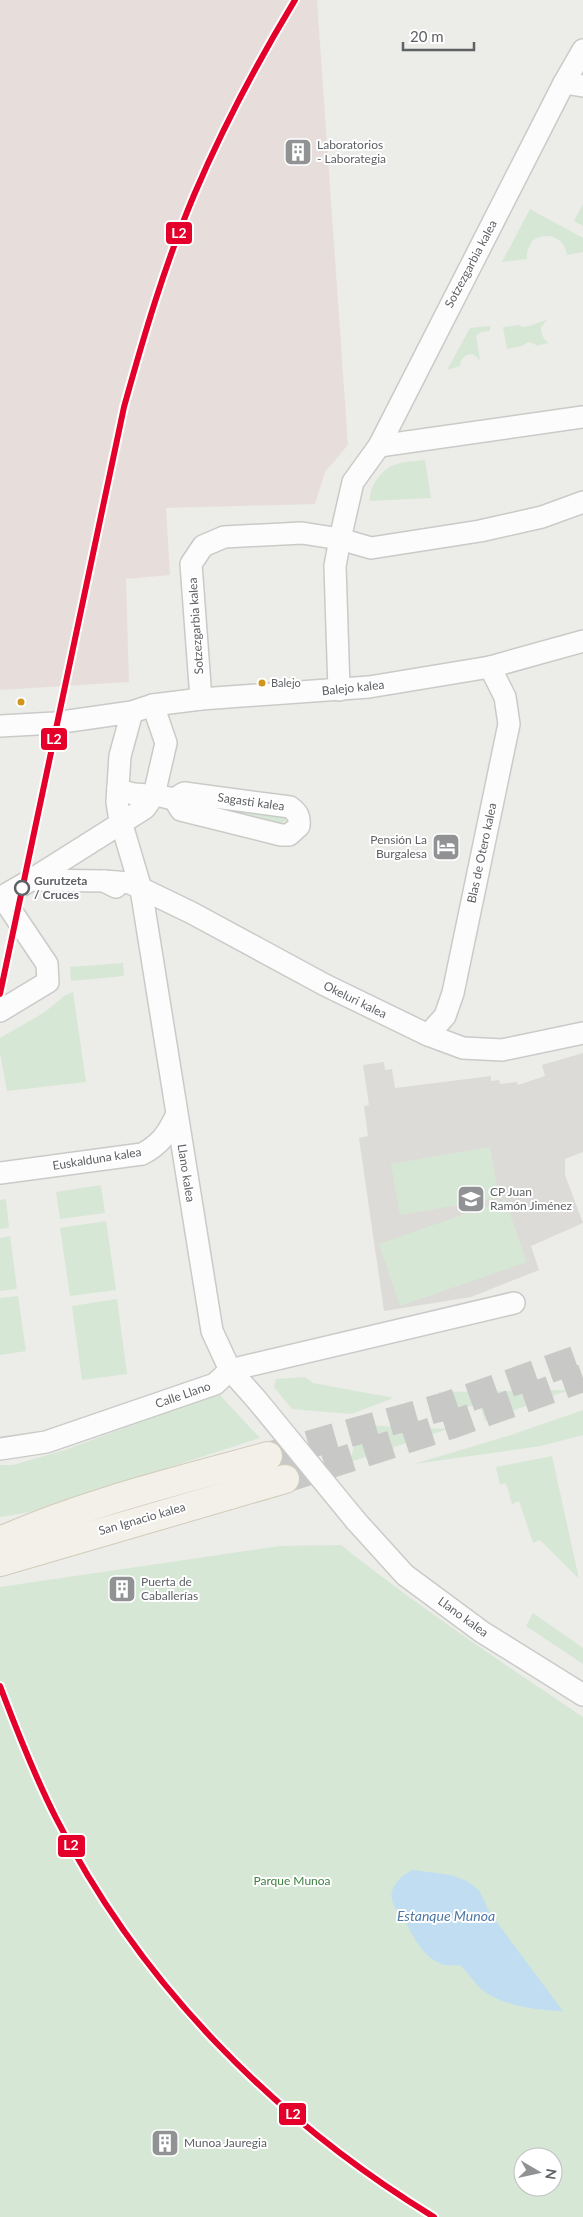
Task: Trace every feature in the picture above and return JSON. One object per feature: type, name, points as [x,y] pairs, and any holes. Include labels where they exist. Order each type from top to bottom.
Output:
[{"type":"main road","name":"San Ignacio kalea","points":[[0,1540],[30,1527],[132,1494],[268,1456]]},
{"type":"main road","name":"San Ignacio kalea","points":[[0,1562],[285,1479]]},
{"type":"main road","points":[[0,1528],[30,1527]]},
{"type":"street","name":"Sotzezgarbia kalea","points":[[338,690],[335,566],[353,482],[379,446],[574,84],[583,50]]},
{"type":"street","points":[[379,446],[583,416]]},
{"type":"street","name":"Sotzezgarbia kalea","points":[[201,699],[191,564],[203,546],[224,537],[302,533],[340,539],[371,548],[381,547],[480,531],[533,519],[583,502]]},
{"type":"street","name":"Balejo kalea","points":[[0,726],[55,723],[132,712],[153,705],[201,699],[338,690],[490,667],[583,641]]},
{"type":"street","name":"Blas de Otero kalea","points":[[428,1035],[445,1016],[453,993],[509,724],[505,697],[490,667]]},
{"type":"street","points":[[153,705],[166,743],[164,797]]},
{"type":"street","name":"Llano kalea","points":[[132,712],[120,756],[118,788],[120,823],[141,889],[212,1331],[230,1370],[356,1521],[405,1575],[482,1632],[583,1696]]},
{"type":"street","points":[[118,788],[128,794],[164,797]]},
{"type":"street","name":"Sagasti kalea","points":[[184,793],[290,808],[297,812],[300,819],[299,826],[295,832],[289,835],[282,835],[181,810],[164,797],[184,793]]},
{"type":"street","points":[[0,1011],[48,982],[47,964],[1,897],[164,797]]},
{"type":"street","name":"Okeluri kalea","points":[[30,880],[130,883],[192,913],[325,985],[428,1035],[464,1048],[502,1050],[583,1032]]},
{"type":"street","points":[[104,881],[115,886],[133,902],[144,917]]},
{"type":"street","name":"Euskalduna kalea","points":[[0,1173],[142,1154],[159,1144],[168,1133],[176,1116]]},
{"type":"street","points":[[230,1370],[514,1303]]},
{"type":"street","name":"Calle Llano","points":[[0,1448],[46,1442],[215,1384],[230,1370]]},
{"type":"shaded area","points":[[0,0],[317,0],[348,445],[325,472],[315,504],[166,508],[170,575],[126,579],[129,682],[0,690]]},
{"type":"shaded area","name":"CP Juan Ramón Jiménez","points":[[583,1053],[583,1152],[565,1159],[565,1175],[583,1223],[531,1246],[539,1270],[471,1297],[384,1311],[359,1138],[368,1136],[364,1106],[369,1105],[363,1065],[384,1062],[385,1070],[392,1069],[395,1088],[491,1076],[491,1081],[499,1080],[500,1084],[517,1082],[518,1085],[545,1076],[542,1065]]},
{"type":"green space","points":[[583,204],[583,226],[574,221]]},
{"type":"green space","points":[[530,209],[583,238],[583,252],[567,255],[562,243],[554,237],[543,236],[532,241],[527,252],[527,259],[502,262]]},
{"type":"green space","points":[[547,320],[541,327],[541,330],[544,338],[549,343],[536,346],[528,342],[522,346],[507,349],[503,327],[519,325],[525,327]]},
{"type":"green space","points":[[490,326],[490,331],[481,332],[476,336],[480,360],[473,354],[466,355],[461,360],[460,366],[447,370],[470,328]]},
{"type":"green space","points":[[425,460],[431,498],[370,501],[374,484],[386,469],[400,463]]},
{"type":"green space","points":[[186,797],[282,814],[289,819],[280,824],[184,805]]},
{"type":"green space","points":[[123,963],[124,976],[71,981],[70,967]]},
{"type":"green space","points":[[73,992],[86,1082],[7,1091],[0,1053],[0,1038],[45,1012],[64,996]]},
{"type":"green space","points":[[490,1147],[499,1198],[400,1215],[391,1164]]},
{"type":"green space","points":[[101,1185],[105,1213],[60,1219],[56,1192]]},
{"type":"green space","points":[[6,1199],[9,1228],[0,1229],[0,1200]]},
{"type":"green space","points":[[505,1200],[527,1262],[400,1306],[379,1244]]},
{"type":"green space","points":[[106,1221],[116,1290],[70,1296],[60,1228]]},
{"type":"green space","points":[[10,1236],[17,1289],[0,1291],[0,1238]]},
{"type":"green space","points":[[18,1296],[26,1351],[0,1355],[0,1298]]},
{"type":"green space","points":[[117,1299],[127,1374],[82,1380],[72,1306]]},
{"type":"green space","points":[[305,1377],[313,1383],[394,1398],[351,1414],[292,1409],[274,1387],[276,1379]]},
{"type":"green space","points":[[569,1390],[485,1421],[480,1405],[435,1412],[439,1392]]},
{"type":"green space","points":[[218,1393],[260,1438],[31,1512],[0,1517],[0,1465],[13,1465],[65,1450]]},
{"type":"green space","points":[[583,1410],[583,1435],[541,1446],[414,1464],[511,1435]]},
{"type":"green space","points":[[359,1425],[448,1429],[350,1462]]},
{"type":"green space","points":[[552,1456],[579,1579],[540,1540],[533,1543],[519,1501],[512,1504],[506,1483],[500,1485],[496,1467]]},
{"type":"green space","name":"Parque Munoa","points":[[341,1545],[430,1612],[583,1717],[583,2217],[0,2217],[0,1587],[280,1546]]},
{"type":"green space","points":[[533,1613],[583,1648],[583,1664],[526,1626]]},
{"type":"water","name":"Estanque Munoa","points":[[413,1870],[451,1875],[467,1881],[479,1890],[490,1913],[563,2011],[518,2006],[496,1998],[478,1986],[460,1965],[443,1965],[428,1955],[418,1944],[393,1903],[392,1892],[396,1883]]},
{"type":"tunnel","points":[[268,1456],[446,1406],[583,1357]]},
{"type":"tunnel","points":[[285,1479],[448,1426],[583,1378]]},
{"type":"transit line","name":"L2","points":[[0,994],[124,407],[139,353],[174,247],[205,170],[241,96],[295,0]]},
{"type":"transit line","name":"L2","points":[[0,1686],[40,1786],[90,1879],[128,1937],[171,1992],[217,2044],[267,2092],[320,2138],[376,2179],[434,2217]]},
{"type":"place","name":"Laboratorios - Laborategia","points":[[298,152]]},
{"type":"place","name":"Balejo","points":[[262,683]]},
{"type":"place","name":"Pensión La Burgalesa","points":[[446,847]]},
{"type":"place","name":"Gurutzeta / Cruces","points":[[22,888]]},
{"type":"place","name":"CP Juan Ramón Jiménez","points":[[471,1199]]},
{"type":"place","name":"Puerta de Caballerías","points":[[122,1589]]},
{"type":"place","name":"Munoa Jauregia","points":[[165,2143]]}]
